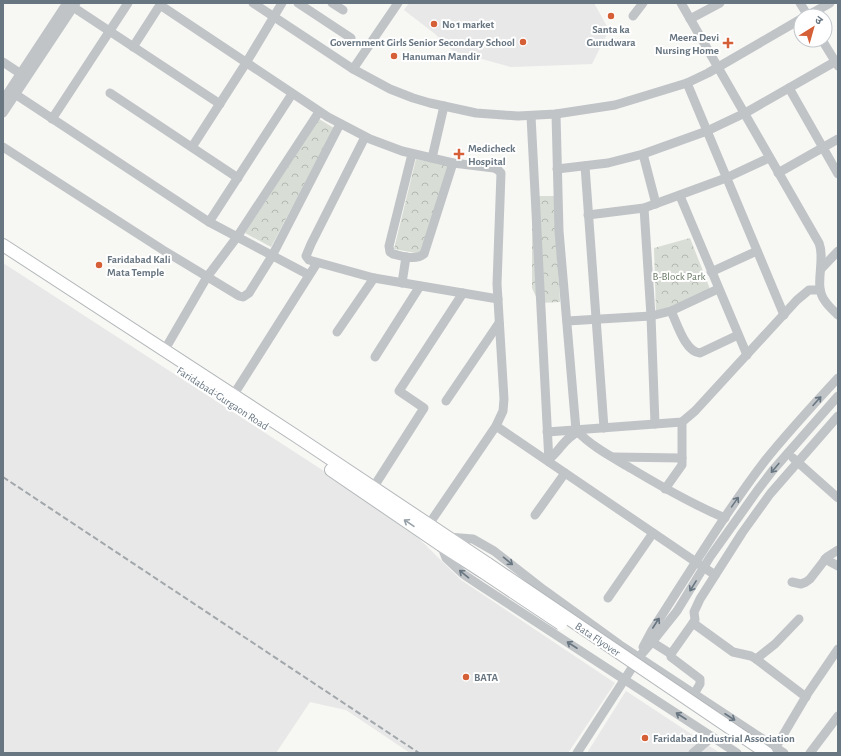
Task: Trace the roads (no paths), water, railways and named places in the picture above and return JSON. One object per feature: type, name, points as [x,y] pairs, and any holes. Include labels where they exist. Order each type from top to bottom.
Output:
[{"type":"main road","name":"Faridabad-Gurgaon Road","points":[[3,245],[164,351],[292,443],[426,529]]},
{"type":"main road","name":"Faridabad-Gurgaon Road","points":[[3,254],[373,488],[426,529]]},
{"type":"main road","name":"Bata Flyover","points":[[426,529],[772,751]]},
{"type":"main road","name":"Bata Flyover","points":[[485,568],[755,753]]},
{"type":"street","points":[[52,119],[128,3]]},
{"type":"street","points":[[253,3],[353,69],[390,89],[413,98],[476,113],[531,116],[556,114],[614,105],[687,83],[708,73],[793,24]]},
{"type":"street","points":[[192,147],[246,64],[282,3]]},
{"type":"street","points":[[298,3],[351,38]]},
{"type":"street","points":[[332,3],[343,10]]},
{"type":"street","points":[[633,16],[643,3]]},
{"type":"street","points":[[681,3],[818,243],[822,256],[820,290],[825,302],[838,315]]},
{"type":"street","points":[[690,19],[720,3]]},
{"type":"street","points":[[821,8],[830,3]]},
{"type":"street","points":[[72,4],[109,31],[220,104]]},
{"type":"street","points":[[3,100],[72,4]]},
{"type":"street","points":[[3,113],[72,4]]},
{"type":"street","points":[[353,69],[395,4]]},
{"type":"street","points":[[133,47],[160,5],[319,112],[365,137],[412,154],[453,163],[494,168],[501,173],[497,284],[504,400],[503,411],[496,426],[426,529]]},
{"type":"street","points":[[557,169],[608,163],[643,154],[708,131],[837,63],[827,48]]},
{"type":"street","points":[[3,62],[21,74]]},
{"type":"street","points":[[687,83],[784,315]]},
{"type":"street","points":[[789,88],[838,174]]},
{"type":"street","points":[[110,93],[238,178]]},
{"type":"street","points":[[15,94],[209,222],[309,275]]},
{"type":"street","points":[[209,222],[292,94]]},
{"type":"street","points":[[432,158],[444,106]]},
{"type":"street","points":[[164,351],[207,277],[236,237],[319,112]]},
{"type":"street","points":[[556,114],[559,231],[577,431],[587,441],[610,457],[695,505],[725,518]]},
{"type":"street","points":[[531,116],[549,460]]},
{"type":"street","points":[[3,147],[163,250],[243,297],[249,293],[272,256],[340,124]]},
{"type":"street","points":[[365,137],[311,244],[306,256],[309,260],[374,278],[498,299]]},
{"type":"street","points":[[778,173],[838,139]]},
{"type":"street","points":[[412,154],[389,246],[390,252],[393,254],[406,257],[418,258],[424,254],[453,163]]},
{"type":"street","points":[[643,154],[656,204]]},
{"type":"street","points":[[588,215],[644,208],[726,178],[769,158]]},
{"type":"street","points":[[585,166],[604,428]]},
{"type":"street","points":[[680,196],[746,355]]},
{"type":"street","points":[[644,208],[651,316],[655,424]]},
{"type":"street","points":[[711,272],[757,251]]},
{"type":"street","points":[[821,269],[838,251]]},
{"type":"street","points":[[402,283],[406,257]]},
{"type":"street","points":[[231,399],[317,263]]},
{"type":"street","points":[[337,332],[374,278]]},
{"type":"street","points":[[375,357],[420,286]]},
{"type":"street","points":[[567,321],[651,316],[671,311],[718,288]]},
{"type":"street","points":[[547,432],[577,431],[682,422],[695,411],[804,292],[809,290],[820,290]]},
{"type":"street","points":[[373,488],[424,408],[399,391],[462,293]]},
{"type":"street","points":[[671,311],[686,343],[691,351],[695,353],[700,353],[738,335]]},
{"type":"street","points":[[446,402],[499,323]]},
{"type":"street","points":[[639,657],[650,632],[725,518],[764,463],[792,428],[838,378]]},
{"type":"street","points":[[577,753],[639,657],[677,611],[704,568],[757,491],[838,396]]},
{"type":"street","points":[[671,654],[695,620],[694,612],[697,605],[739,538],[770,494],[838,416]]},
{"type":"street","points":[[666,489],[682,465],[682,422]]},
{"type":"street","points":[[496,426],[549,460],[565,473],[715,575]]},
{"type":"street","points":[[549,460],[555,455],[568,437],[577,431]]},
{"type":"street","points":[[788,454],[838,498]]},
{"type":"street","points":[[610,457],[682,458]]},
{"type":"street","points":[[535,515],[565,473]]},
{"type":"street","points":[[608,598],[653,533]]},
{"type":"street","points":[[737,753],[463,574],[446,558],[444,541],[473,539],[494,550],[544,590],[694,694],[772,751],[784,753]]},
{"type":"street","points":[[792,582],[801,584],[806,582],[830,554],[838,550]]},
{"type":"street","points":[[825,559],[838,566]]},
{"type":"street","points":[[756,659],[775,644],[799,619]]},
{"type":"street","points":[[693,623],[733,652],[751,656],[756,659],[806,697]]},
{"type":"street","points":[[652,642],[671,654],[670,657],[700,679],[700,684],[694,694]]},
{"type":"street","points":[[772,751],[838,649]]},
{"type":"street","points":[[810,753],[838,716]]},
{"type":"street","points":[[693,753],[712,737]]},
{"type":"railway","points":[[3,477],[419,753]]},
{"type":"place","name":"Santa ka Gurudwara","points":[[611,16]]},
{"type":"place","name":"No 1 market","points":[[434,24]]},
{"type":"place","name":"Government Girls Senior Secondary School","points":[[523,42]]},
{"type":"place","name":"Meera Devi Nursing Home","points":[[728,43]]},
{"type":"place","name":"Hanuman Mandir","points":[[394,56]]},
{"type":"place","name":"Medicheck Hospital","points":[[459,154]]},
{"type":"place","name":"Faridabad Kali Mata Temple","points":[[99,265]]},
{"type":"place","name":"BATA","points":[[466,677]]},
{"type":"place","name":"Faridabad Industrial Association","points":[[645,738]]},
{"type":"park label","name":"B-Block Park","points":[[679,276]]}]
